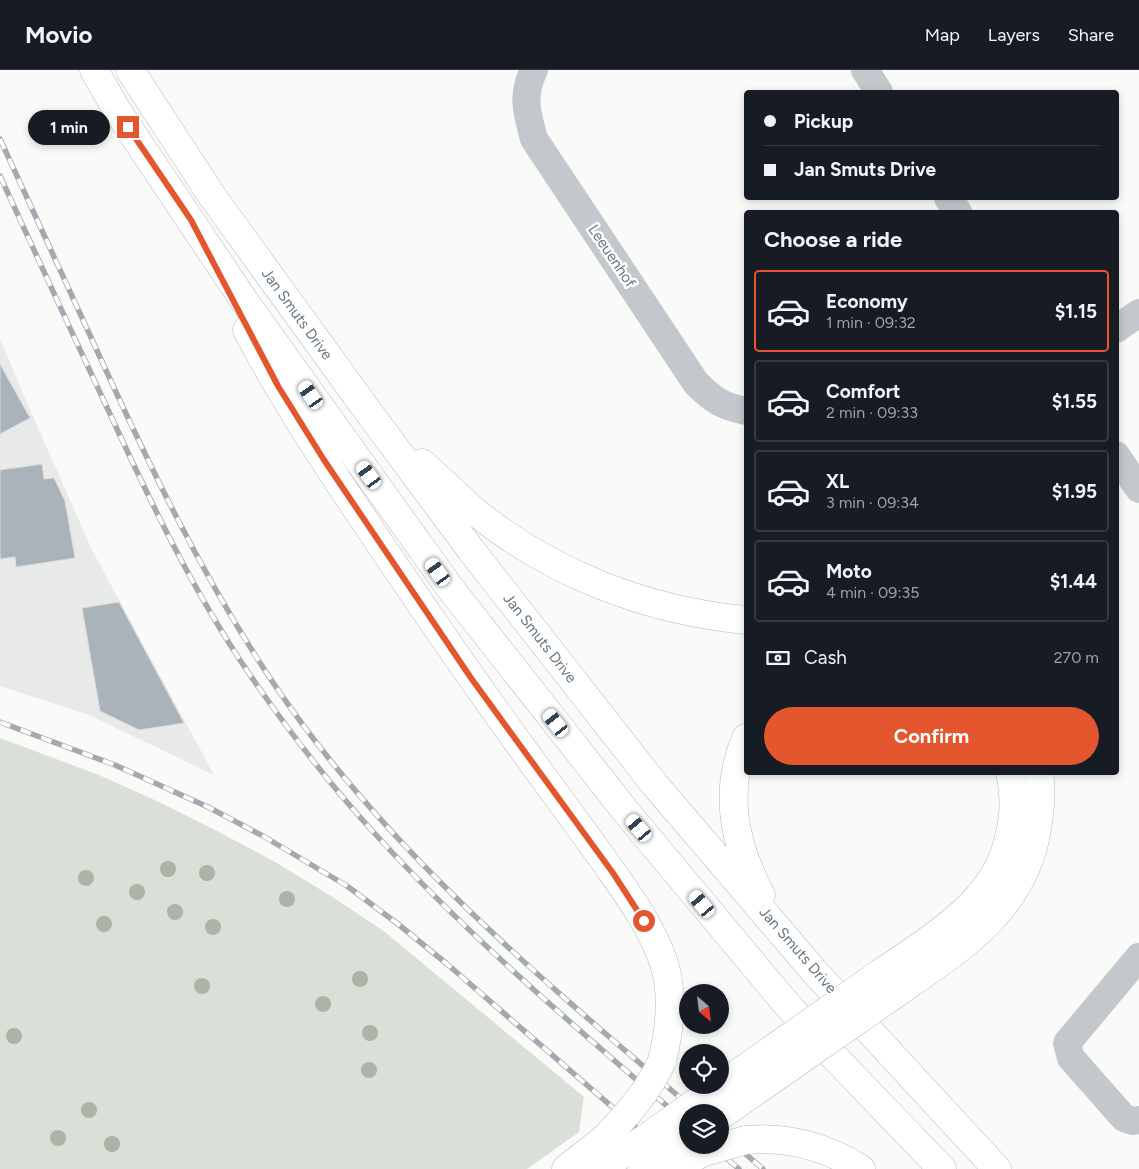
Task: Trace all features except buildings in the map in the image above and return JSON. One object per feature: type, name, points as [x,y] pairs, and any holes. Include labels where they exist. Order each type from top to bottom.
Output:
[{"type":"main road","points":[[94,70],[118,112],[250,310],[450,588],[627,814],[813,1035],[942,1169]]},
{"type":"main road","name":"Jan Smuts Drive","points":[[130,70],[212,196],[370,414],[471,550],[655,785],[814,970],[997,1169]]},
{"type":"main road","points":[[191,220],[278,386],[324,460],[471,678],[616,878],[650,931],[664,965],[669,986],[671,1006],[669,1024],[662,1061],[643,1095],[623,1154]]},
{"type":"main road","points":[[370,414],[474,510],[549,561],[607,588],[639,599],[668,607],[744,620]]},
{"type":"main road","points":[[744,743],[737,761],[734,779],[735,825],[745,863],[764,900],[814,970]]},
{"type":"main road","points":[[729,1109],[891,981],[972,903],[994,875],[1001,862],[1012,824],[1014,807],[1010,775]]},
{"type":"main road","points":[[599,1169],[891,981],[968,941],[998,914],[1022,879],[1036,836],[1041,794],[1038,775]]},
{"type":"main road","points":[[671,1169],[704,1152],[746,1140],[778,1139],[804,1144],[840,1156],[861,1169]]},
{"type":"main road","points":[[566,1169],[679,1140]]},
{"type":"street","name":"Leeuenhof","points":[[534,70],[529,82],[526,108],[534,139],[696,383],[710,397],[727,408],[744,412]]},
{"type":"street","points":[[1119,326],[1139,313]]},
{"type":"street","points":[[1119,459],[1139,489]]},
{"type":"street","points":[[1139,957],[1067,1043],[1071,1058],[1124,1118],[1133,1122],[1139,1120]]},
{"type":"shaded area","points":[[0,339],[92,550],[214,775],[89,715],[0,686]]},
{"type":"shaded area","points":[[0,738],[99,775],[217,831],[275,862],[385,932],[584,1097],[579,1132],[527,1169],[0,1169]]},
{"type":"railway","points":[[0,139],[155,475],[199,560],[274,684],[318,745],[366,803],[417,859],[526,964],[688,1104]]},
{"type":"railway","points":[[0,176],[125,447],[174,546],[228,641],[278,714],[326,777],[413,874],[489,949],[679,1116]]},
{"type":"railway","points":[[0,722],[115,765],[208,807],[263,836],[347,886],[447,964],[684,1169]]},
{"type":"railway","points":[[729,1140],[763,1169]]},
{"type":"railway","points":[[722,1154],[739,1169]]},
{"type":"route","points":[[128,127],[191,220],[257,349],[324,460],[471,678],[613,873],[644,921]]}]
